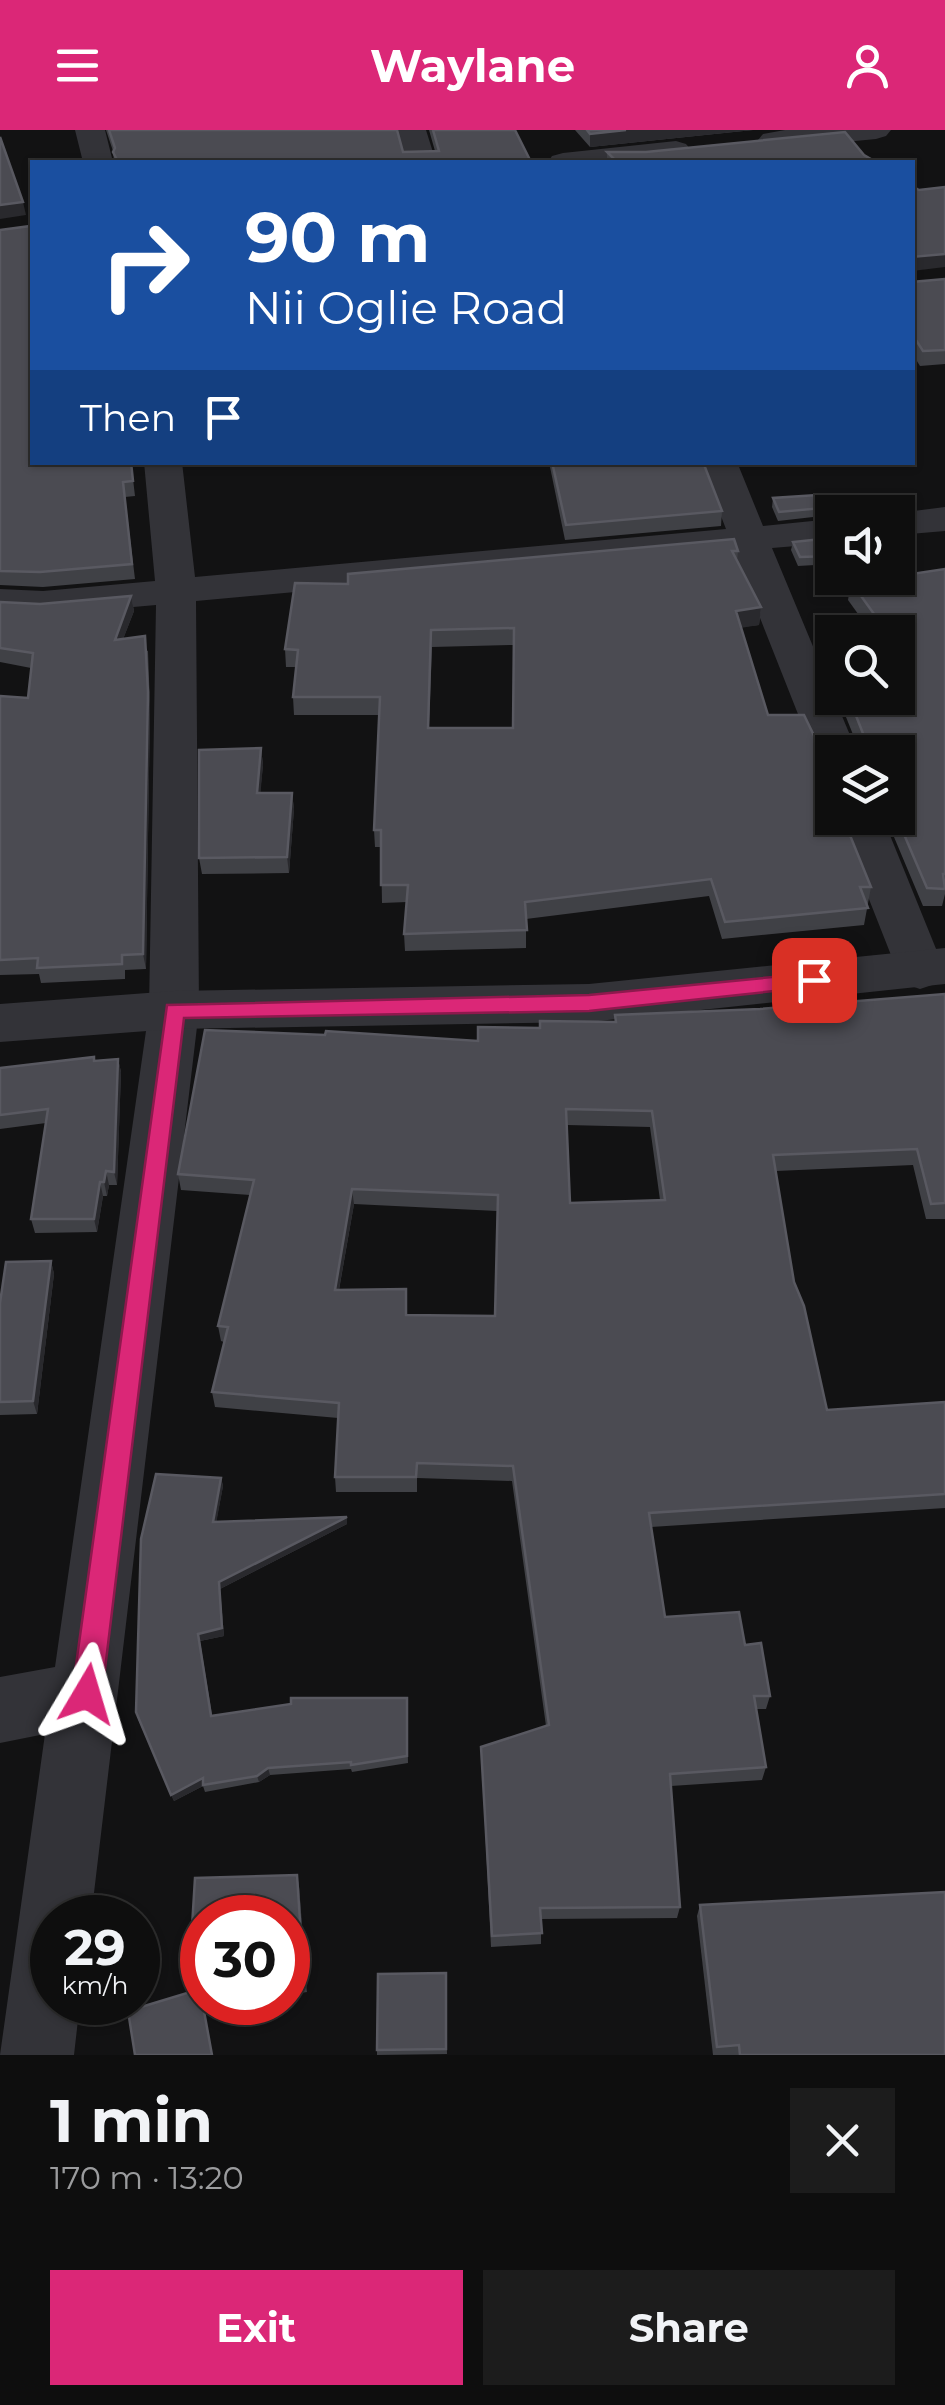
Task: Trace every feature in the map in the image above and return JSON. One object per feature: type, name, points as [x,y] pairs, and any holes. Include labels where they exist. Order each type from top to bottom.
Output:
[{"type":"street","points":[[90,130],[98,160]]},
{"type":"street","points":[[412,130],[421,160]]},
{"type":"street","points":[[580,130],[582,160]]},
{"type":"street","points":[[744,143],[876,130]]},
{"type":"street","points":[[591,160],[706,147]]},
{"type":"street","points":[[59,1895],[174,1010],[176,590],[163,465]]},
{"type":"street","points":[[719,465],[828,735]]},
{"type":"street","points":[[915,522],[945,519]]},
{"type":"street","points":[[0,601],[43,603],[815,532]]},
{"type":"street","points":[[0,1024],[174,1010],[589,1003],[932,968],[868,835]]},
{"type":"street","points":[[0,1710],[87,1694]]},
{"type":"street","points":[[36,2055],[40,2025]]},
{"type":"building","points":[[109,130],[397,130],[403,152],[439,151],[433,130],[515,130],[530,160],[117,160]]},
{"type":"building","points":[[587,130],[626,130],[590,134]]},
{"type":"building","points":[[845,132],[873,160],[615,160],[607,152],[646,152]]},
{"type":"building","points":[[0,137],[23,202],[0,205]]},
{"type":"building","points":[[945,187],[945,254],[915,257],[915,188]]},
{"type":"building","points":[[30,226],[30,465],[131,465],[133,481],[123,482],[132,564],[40,572],[0,571],[0,230]]},
{"type":"building","points":[[945,279],[945,350],[923,351],[915,339],[915,282]]},
{"type":"building","points":[[553,465],[704,465],[722,511],[566,525]]},
{"type":"building","points":[[815,495],[815,509],[779,512],[773,498]]},
{"type":"building","points":[[734,539],[738,551],[732,551],[761,607],[736,611],[768,715],[804,715],[815,738],[815,835],[850,835],[871,887],[860,887],[868,908],[725,922],[711,879],[525,902],[527,930],[404,934],[408,885],[381,885],[381,830],[374,830],[380,697],[293,697],[298,650],[285,649],[295,583],[348,584],[348,574]],"holes":[[[514,628],[513,728],[428,728],[431,630]]]},
{"type":"building","points":[[815,540],[815,557],[800,557],[793,542]]},
{"type":"building","points":[[945,569],[945,889],[927,888],[904,835],[915,835],[915,735],[864,735],[856,715],[915,715],[915,615],[875,615],[860,595],[915,595],[915,573]]},
{"type":"building","points":[[131,596],[115,640],[145,636],[148,692],[143,954],[122,955],[122,964],[37,968],[38,958],[0,960],[0,696],[28,698],[33,653],[0,648],[0,602],[40,604]]},
{"type":"building","points":[[261,748],[257,793],[292,793],[287,857],[199,858],[199,750]]},
{"type":"building","points":[[945,994],[945,1203],[931,1204],[917,1149],[773,1155],[794,1282],[804,1306],[827,1410],[945,1402],[945,1494],[649,1513],[665,1617],[739,1612],[745,1645],[761,1643],[770,1696],[754,1696],[766,1767],[670,1774],[680,1907],[540,1908],[542,1933],[492,1936],[481,1747],[549,1725],[513,1466],[417,1463],[416,1477],[335,1477],[339,1403],[212,1392],[228,1327],[218,1326],[254,1180],[178,1174],[205,1030],[325,1035],[326,1031],[478,1041],[478,1027],[540,1028],[540,1021],[616,1022],[615,1015],[760,1009]],"holes":[[[566,1109],[652,1111],[665,1200],[570,1203]],[[352,1189],[498,1195],[495,1316],[406,1315],[406,1289],[335,1290]]]},
{"type":"building","points":[[94,1057],[94,1061],[118,1059],[114,1172],[106,1171],[104,1182],[100,1182],[94,1219],[31,1219],[48,1109],[0,1115],[0,1068]]},
{"type":"building","points":[[51,1261],[33,1401],[0,1402],[0,1303],[6,1262]]},
{"type":"building","points":[[156,1474],[221,1478],[213,1522],[347,1517],[219,1582],[222,1628],[198,1634],[211,1716],[291,1704],[291,1698],[407,1698],[407,1756],[351,1765],[268,1768],[257,1776],[203,1785],[203,1778],[171,1795],[136,1712],[141,1539]]},
{"type":"building","points":[[297,1875],[298,1895],[194,1895],[195,1878]]},
{"type":"building","points":[[945,1892],[945,2055],[740,2055],[739,2045],[717,2047],[700,1905]]},
{"type":"building","points":[[446,1973],[446,2049],[377,2050],[378,1974]]},
{"type":"building","points":[[180,1995],[180,2025],[207,2025],[212,2055],[135,2055],[130,2025],[160,2025],[160,2001]]},
{"type":"route","points":[[87,1694],[174,1010],[589,1003],[814,980]]}]
